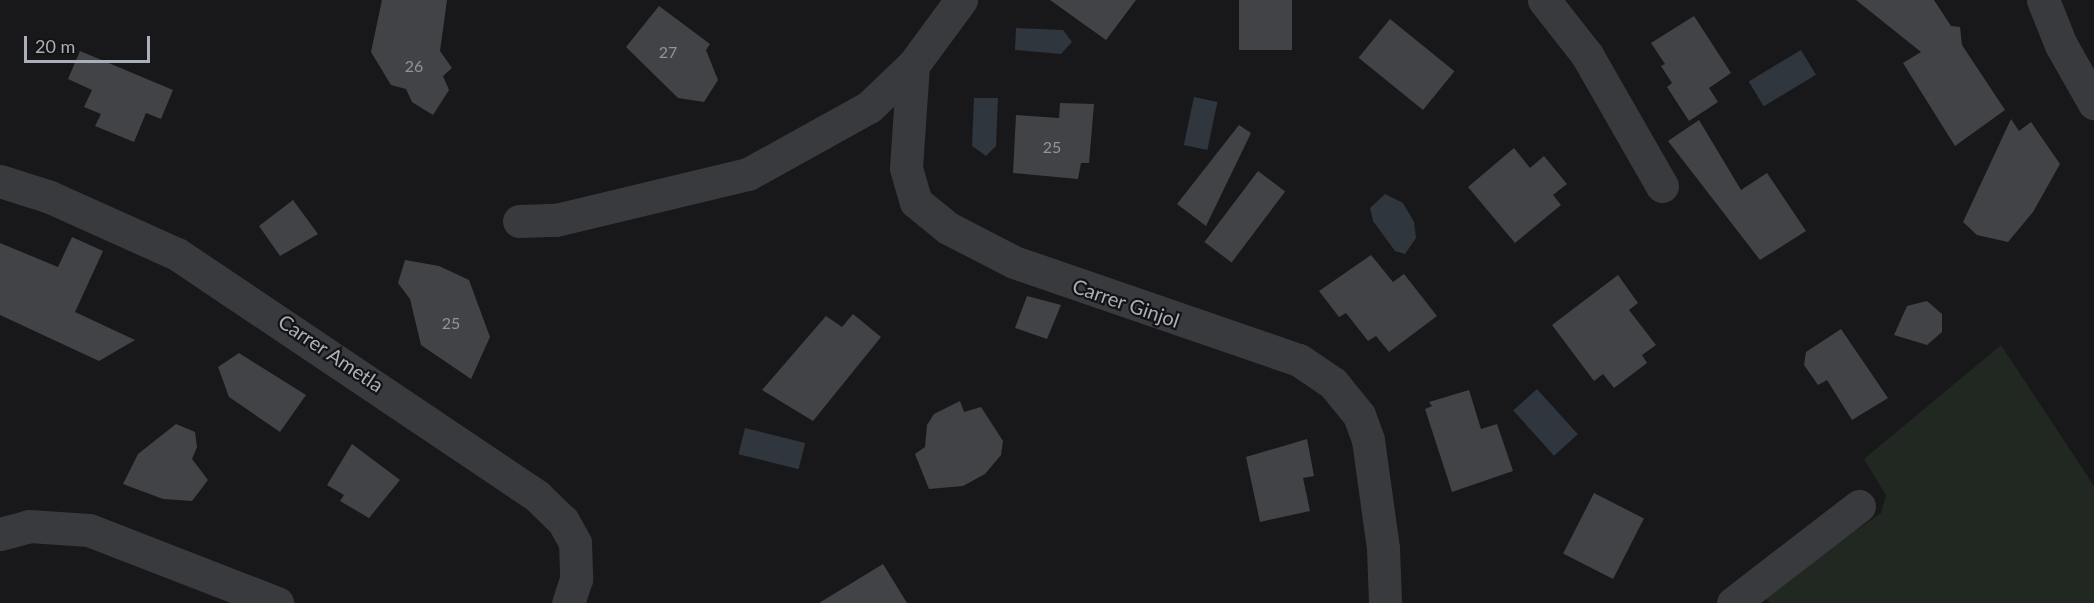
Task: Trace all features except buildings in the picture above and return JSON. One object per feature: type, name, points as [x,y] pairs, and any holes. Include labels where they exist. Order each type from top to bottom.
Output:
[{"type":"street","points":[[519,221],[556,220],[748,174],[869,107],[913,65],[961,0]]},
{"type":"street","points":[[1544,0],[1587,55],[1662,186]]},
{"type":"street","points":[[2043,0],[2061,45],[2094,103]]},
{"type":"street","name":"Carrer Ginjol","points":[[913,65],[906,168],[916,202],[930,216],[1014,262],[1299,360],[1346,396],[1368,440],[1382,539],[1384,603]]},
{"type":"street","name":"Carrer Ametla","points":[[0,181],[50,196],[186,260],[537,496],[563,521],[575,543],[576,579],[568,603]]},
{"type":"street","points":[[1733,603],[1859,506]]},
{"type":"street","points":[[0,534],[29,526],[89,530],[277,603]]},
{"type":"shaded area","points":[[1016,28],[1063,30],[1072,42],[1061,54],[1015,50]]},
{"type":"shaded area","points":[[1801,50],[1816,75],[1764,106],[1749,81]]},
{"type":"shaded area","points":[[1194,97],[1217,102],[1207,150],[1184,145]]},
{"type":"shaded area","points":[[974,98],[998,98],[996,146],[986,156],[972,146]]},
{"type":"shaded area","points":[[1385,194],[1403,203],[1414,222],[1416,238],[1405,254],[1395,251],[1373,221],[1370,208]]},
{"type":"shaded area","points":[[2001,345],[2094,486],[2094,603],[1770,603],[1763,595],[1881,513],[1886,495],[1864,459]]},
{"type":"shaded area","points":[[1537,389],[1578,434],[1554,456],[1513,410]]},
{"type":"shaded area","points":[[745,428],[805,443],[799,469],[738,454]]}]
